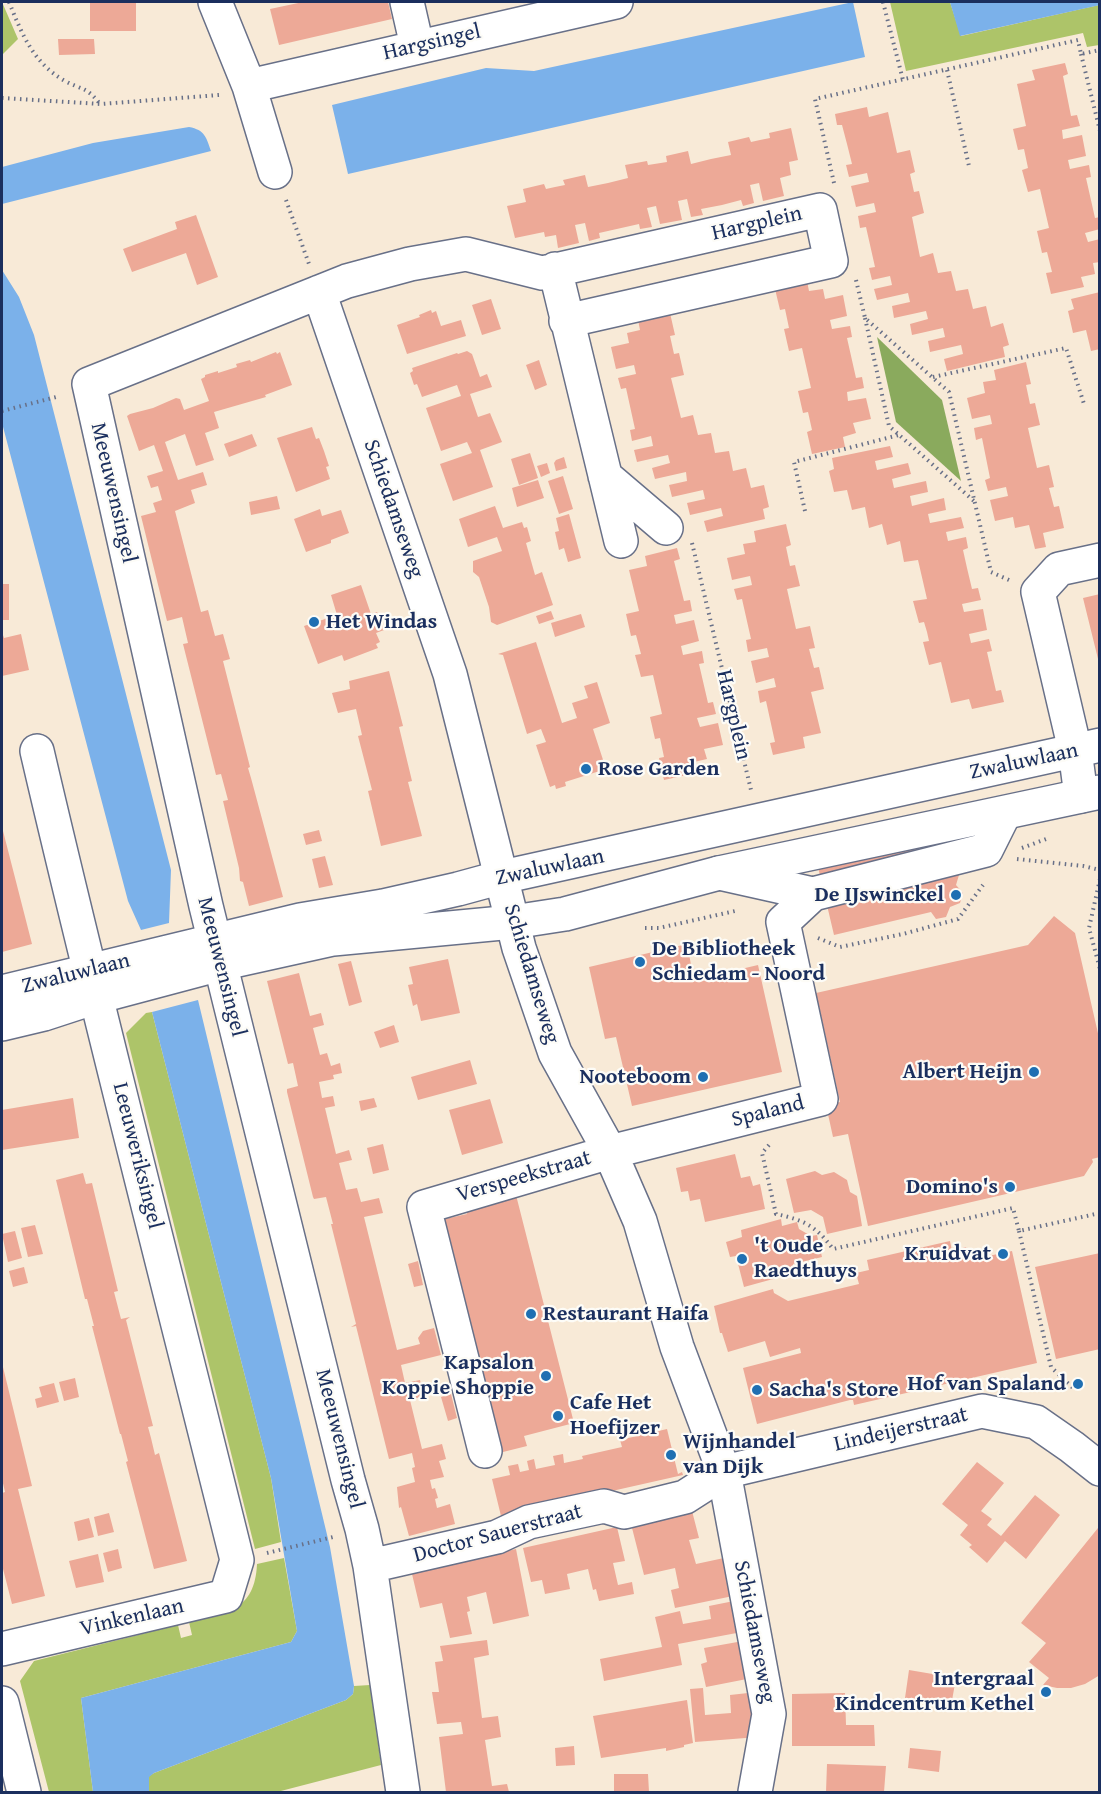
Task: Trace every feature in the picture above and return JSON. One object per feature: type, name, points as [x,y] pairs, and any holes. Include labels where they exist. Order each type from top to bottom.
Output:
[{"type":"street","points":[[215,2],[234,90],[275,172]]},
{"type":"street","points":[[407,2],[417,46]]},
{"type":"street","name":"Hargsingel","points":[[234,90],[417,46],[529,11],[616,2]]},
{"type":"street","name":"Hargplein","points":[[319,292],[347,281],[410,264],[466,254],[542,273],[820,210],[831,261],[566,321]]},
{"type":"street","points":[[555,269],[621,541]]},
{"type":"street","name":"Schiedamseweg","points":[[319,292],[450,674],[519,948],[555,1053],[610,1152]]},
{"type":"street","name":"Meeuwensingel","points":[[319,292],[89,384],[217,952],[370,1566],[403,1792]]},
{"type":"street","points":[[604,476],[666,528]]},
{"type":"street","points":[[1090,794],[1087,748],[1038,592],[1059,569],[1100,560]]},
{"type":"street","name":"Zwaluwlaan","points":[[2,992],[93,983],[217,952],[300,920],[383,906],[502,877],[1087,748]]},
{"type":"street","name":"Leeuweriksingel","points":[[37,751],[93,983],[251,1557]]},
{"type":"street","name":"Zwaluwlaan","points":[[217,952],[513,922],[565,914],[719,873],[1090,794]]},
{"type":"street","points":[[719,873],[813,894],[986,850],[1004,814]]},
{"type":"street","name":"Spaland","points":[[610,1152],[821,1099],[783,922],[813,894]]},
{"type":"street","name":"Zwaluwlaan","points":[[2,1024],[44,1014],[93,983]]},
{"type":"street","name":"Verspeekstraat","points":[[485,1451],[424,1207],[610,1152],[640,1221],[677,1347],[724,1472]]},
{"type":"street","name":"Lindeijerstraat","points":[[724,1472],[982,1412],[1036,1422],[1100,1469]]},
{"type":"street","name":"Schiedamseweg","points":[[724,1472],[769,1714],[755,1792]]},
{"type":"street","name":"Doctor Sauerstraat","points":[[370,1566],[497,1537],[529,1522],[604,1506],[624,1512],[685,1497],[724,1472]]},
{"type":"street","name":"Vinkenlaan","points":[[2,1649],[225,1596],[251,1557]]},
{"type":"street","points":[[2,1703],[24,1792]]},
{"type":"path","points":[[9,2],[20,31],[37,60],[65,81],[90,91],[101,104]]},
{"type":"path","points":[[883,2],[903,80]]},
{"type":"path","points":[[820,210],[840,207],[815,99],[1078,40],[1100,131]]},
{"type":"path","points":[[1081,54],[1100,50]]},
{"type":"path","points":[[947,70],[969,166]]},
{"type":"path","points":[[2,98],[101,104],[234,90]]},
{"type":"path","points":[[275,172],[319,292]]},
{"type":"path","points":[[855,274],[889,426],[975,502]]},
{"type":"path","points":[[865,318],[949,393],[991,572],[1038,592]]},
{"type":"path","points":[[932,378],[1066,348],[1084,404]]},
{"type":"path","points":[[2,411],[67,395]]},
{"type":"path","points":[[805,511],[794,462],[900,435]]},
{"type":"path","name":"Hargplein","points":[[666,528],[688,526],[752,794]]},
{"type":"path","points":[[1020,849],[1057,836]]},
{"type":"path","points":[[1014,859],[1083,866],[1100,870]]},
{"type":"path","points":[[1100,879],[1089,928],[1100,969]]},
{"type":"path","points":[[958,919],[983,884]]},
{"type":"path","points":[[775,1110],[780,1131],[762,1153],[776,1214],[797,1218],[821,1233],[833,1249],[1013,1208],[1051,1367],[1075,1389]]},
{"type":"path","points":[[1019,1230],[1100,1213]]},
{"type":"path","points":[[251,1557],[334,1536]]},
{"type":"green space","points":[[2,2],[18,39],[2,55]]},
{"type":"green space","points":[[890,2],[950,2],[961,36],[1099,5],[1099,45],[1087,47],[1083,33],[906,71]]},
{"type":"green space","points":[[877,337],[942,400],[961,481],[896,422]]},
{"type":"green space","points":[[152,1012],[271,1478],[281,1542],[255,1549],[126,1033],[146,1013]]},
{"type":"green space","points":[[284,1558],[297,1631],[291,1642],[81,1698],[93,1792],[49,1792],[20,1681],[34,1661],[178,1625],[181,1638],[192,1635],[189,1622],[226,1612],[244,1601],[251,1592],[257,1564]]},
{"type":"green space","points":[[370,1685],[381,1765],[277,1792],[149,1792],[149,1776],[154,1773],[346,1700],[353,1694],[354,1686]]},
{"type":"water","points":[[853,2],[865,57],[348,174],[332,105],[486,68],[534,71]]},
{"type":"water","points":[[950,2],[1099,2],[1100,5],[960,36]]},
{"type":"water","points":[[189,127],[204,135],[211,151],[2,204],[2,167],[93,143]]},
{"type":"water","points":[[2,270],[19,297],[34,335],[171,870],[169,923],[141,930],[128,901],[2,423]]},
{"type":"water","points":[[198,1000],[330,1547],[354,1686],[353,1694],[346,1700],[154,1773],[149,1777],[149,1792],[93,1792],[81,1698],[291,1642],[297,1631],[271,1478],[152,1012]]},
{"type":"building","points":[[90,2],[136,2],[136,31],[90,31]]},
{"type":"building","points":[[303,2],[388,2],[392,19],[279,45],[270,9]]},
{"type":"building","points":[[58,39],[94,39],[95,54],[59,55]]},
{"type":"building","points":[[1065,63],[1068,74],[1063,76],[1071,116],[1077,115],[1080,126],[1062,130],[1063,139],[1082,135],[1086,156],[1068,160],[1070,169],[1089,165],[1091,177],[1086,178],[1095,218],[1100,217],[1100,229],[1085,233],[1088,242],[1100,239],[1100,262],[1093,263],[1095,274],[1081,277],[1084,287],[1051,294],[1046,273],[1052,272],[1047,252],[1042,253],[1037,231],[1049,228],[1040,189],[1028,192],[1022,170],[1028,168],[1024,149],[1018,150],[1013,129],[1026,126],[1017,84],[1035,80],[1032,70]]},
{"type":"building","points":[[867,107],[869,117],[888,112],[897,153],[910,150],[915,172],[910,174],[914,192],[919,191],[924,213],[912,217],[920,257],[933,253],[938,273],[951,271],[956,291],[968,289],[973,309],[986,306],[991,327],[1003,323],[1009,345],[1003,347],[1005,357],[947,371],[944,359],[963,354],[961,345],[930,352],[928,341],[945,337],[943,328],[912,335],[910,324],[928,319],[926,311],[894,318],[892,306],[910,302],[908,293],[877,300],[874,289],[892,285],[890,276],[872,280],[869,268],[875,267],[866,227],[860,228],[858,216],[876,212],[874,203],[856,207],[851,186],[869,182],[867,173],[849,177],[846,165],[852,164],[842,125],[837,125],[835,114]]},
{"type":"building","points":[[791,128],[798,160],[789,162],[791,175],[780,178],[784,196],[763,201],[759,183],[750,185],[754,203],[743,206],[741,200],[701,209],[703,215],[691,217],[687,199],[678,201],[682,220],[660,224],[656,206],[647,208],[652,227],[640,229],[639,224],[599,233],[600,238],[589,241],[585,223],[575,225],[579,243],[558,248],[556,235],[545,237],[544,232],[515,238],[507,206],[526,202],[523,189],[544,184],[546,189],[565,185],[563,180],[585,175],[588,187],[608,183],[628,178],[625,165],[647,161],[648,165],[667,162],[666,156],[688,151],[691,164],[731,155],[728,142],[749,137],[751,142],[770,138],[769,133]]},
{"type":"building","points":[[196,215],[218,277],[197,285],[186,253],[132,272],[123,249],[177,229],[175,222]]},
{"type":"building","points":[[807,281],[809,291],[823,289],[825,299],[843,295],[847,316],[830,320],[832,329],[850,326],[852,337],[847,338],[856,378],[862,377],[864,388],[847,392],[848,401],[866,398],[871,419],[853,423],[856,433],[843,437],[845,447],[812,454],[807,432],[812,430],[808,412],[803,413],[798,391],[811,388],[802,348],[789,351],[784,329],[789,328],[785,309],[780,310],[775,289]]},
{"type":"building","points":[[1100,292],[1100,349],[1091,351],[1086,330],[1073,333],[1068,311],[1074,309],[1071,299]]},
{"type":"building","points":[[491,299],[501,329],[482,335],[472,305]]},
{"type":"building","points":[[431,310],[432,313],[436,311],[441,326],[461,320],[466,336],[407,354],[397,325],[420,317],[419,315]]},
{"type":"building","points":[[670,313],[675,335],[670,336],[674,354],[679,353],[684,375],[671,378],[681,418],[693,415],[698,435],[711,433],[715,453],[729,451],[733,471],[746,468],[751,488],[764,485],[769,507],[763,509],[765,519],[707,532],[704,521],[723,516],[721,508],[690,515],[687,503],[705,499],[703,490],[672,497],[669,485],[687,481],[686,472],[655,479],[652,468],[670,463],[668,455],[637,462],[634,450],[653,446],[651,436],[632,441],[630,430],[635,429],[626,388],[621,389],[618,378],[636,374],[634,365],[616,369],[611,347],[629,343],[627,333],[640,330],[638,320]]},
{"type":"building","points":[[467,351],[472,354],[480,377],[487,374],[492,387],[470,394],[478,417],[490,413],[502,442],[480,450],[493,487],[453,501],[440,464],[472,453],[467,442],[441,451],[426,408],[461,396],[457,385],[422,397],[410,373],[413,371],[412,368]]},
{"type":"building","points":[[276,352],[277,354],[280,352],[292,385],[265,395],[266,397],[214,412],[219,428],[205,433],[214,460],[196,466],[185,434],[165,442],[178,480],[203,472],[207,485],[191,490],[195,503],[175,511],[201,612],[208,610],[215,636],[223,634],[230,659],[223,661],[250,767],[248,768],[283,897],[249,906],[243,882],[240,881],[223,801],[228,800],[221,774],[216,775],[183,644],[188,643],[182,617],[167,621],[141,516],[156,512],[153,503],[162,500],[158,486],[151,488],[147,476],[163,471],[154,445],[139,451],[127,416],[176,398],[180,399],[184,410],[209,401],[201,379],[205,375],[237,367],[236,364],[250,360],[251,362]]},
{"type":"building","points":[[539,360],[547,385],[535,390],[526,365]]},
{"type":"building","points":[[1026,362],[1031,384],[1026,385],[1030,404],[1035,403],[1040,425],[1028,428],[1037,468],[1049,465],[1054,487],[1049,488],[1054,507],[1059,506],[1064,528],[1043,533],[1046,547],[1035,549],[1029,525],[1015,528],[1013,517],[995,521],[990,500],[1008,496],[1006,487],[988,491],[985,480],[990,478],[982,438],[976,440],[974,428],[992,424],[990,415],[972,419],[967,398],[985,393],[983,382],[996,380],[994,370]]},
{"type":"building","points":[[312,427],[324,451],[330,479],[296,492],[277,438]]},
{"type":"building","points":[[252,434],[257,446],[229,457],[224,444]]},
{"type":"building","points":[[890,446],[893,457],[875,461],[877,470],[908,463],[911,474],[892,479],[894,488],[926,481],[928,492],[910,496],[912,506],[944,498],[946,510],[928,514],[930,523],[961,517],[964,528],[946,532],[948,541],[966,537],[968,548],[963,550],[972,589],[978,588],[981,600],[962,604],[964,612],[983,609],[987,630],[969,634],[971,643],[989,639],[992,651],[987,652],[996,691],[1001,690],[1004,702],[972,709],[969,699],[951,703],[941,662],[929,665],[923,642],[929,641],[927,632],[924,622],[919,623],[913,601],[927,599],[918,560],[904,562],[900,541],[887,545],[882,524],[869,528],[865,507],[852,510],[847,490],[834,492],[829,471],[834,469],[832,458]]},
{"type":"building","points":[[530,453],[538,478],[519,485],[511,459]]},
{"type":"building","points":[[564,457],[567,468],[556,471],[554,463]]},
{"type":"building","points":[[547,463],[550,473],[541,477],[537,466]]},
{"type":"building","points":[[563,476],[573,509],[559,514],[548,481]]},
{"type":"building","points":[[538,480],[544,498],[517,507],[512,488]]},
{"type":"building","points":[[277,496],[280,509],[251,515],[249,502]]},
{"type":"building","points":[[495,506],[503,528],[522,522],[524,528],[527,527],[531,541],[526,543],[535,575],[542,572],[553,605],[497,625],[491,622],[489,607],[479,577],[473,572],[473,561],[502,551],[497,537],[468,547],[459,519]]},
{"type":"building","points":[[320,509],[322,516],[341,510],[349,533],[331,540],[331,543],[306,552],[294,519]]},
{"type":"building","points":[[569,514],[581,558],[568,562],[564,548],[559,550],[555,532],[559,531],[556,518]]},
{"type":"building","points":[[786,524],[791,545],[786,547],[790,566],[795,565],[800,586],[787,589],[796,629],[810,626],[815,648],[809,649],[814,668],[819,667],[824,689],[811,692],[821,733],[803,737],[805,748],[773,755],[770,743],[775,742],[766,701],[760,703],[758,691],[776,687],[774,678],[756,683],[751,661],[769,657],[767,648],[748,652],[746,640],[751,639],[742,599],[737,600],[734,589],[752,585],[750,576],[732,580],[727,558],[745,554],[743,544],[756,542],[754,531]]},
{"type":"building","points":[[677,548],[680,559],[674,561],[684,601],[690,600],[692,611],[674,615],[676,624],[694,620],[699,641],[681,646],[683,655],[702,651],[704,663],[699,664],[708,703],[713,702],[716,714],[697,718],[700,727],[718,723],[723,745],[704,749],[707,759],[694,762],[696,773],[664,780],[659,758],[664,757],[660,738],[655,739],[650,717],[662,714],[653,675],[641,677],[635,655],[641,654],[636,635],[631,636],[626,614],[639,611],[629,570],[647,566],[645,556]]},
{"type":"building","points":[[2,584],[9,584],[9,620],[2,620]]},
{"type":"building","points":[[361,585],[371,614],[377,612],[384,630],[376,633],[380,642],[376,644],[378,648],[344,661],[342,655],[318,664],[304,626],[337,615],[331,595]]},
{"type":"building","points":[[1100,594],[1100,663],[1099,663],[1083,598]]},
{"type":"building","points":[[551,611],[554,619],[539,624],[536,616]]},
{"type":"building","points":[[581,614],[585,627],[555,637],[551,623]]},
{"type":"building","points":[[2,632],[4,638],[21,634],[29,670],[2,676]]},
{"type":"building","points":[[536,642],[562,723],[577,718],[572,703],[588,698],[584,686],[597,682],[610,723],[593,729],[606,769],[565,782],[566,786],[556,789],[555,785],[550,787],[536,745],[546,742],[541,729],[527,734],[503,655],[498,654]]},
{"type":"building","points":[[389,671],[403,726],[399,727],[412,781],[408,782],[422,836],[381,846],[368,791],[372,790],[358,736],[362,735],[356,709],[338,713],[332,693],[350,689],[349,681]]},
{"type":"building","points":[[2,827],[32,944],[2,952]]},
{"type":"building","points":[[319,830],[322,841],[306,845],[303,834]]},
{"type":"building","points":[[918,844],[928,884],[931,873],[952,867],[959,875],[956,885],[963,893],[960,903],[950,907],[946,917],[936,919],[931,912],[834,935],[818,867]]},
{"type":"building","points":[[325,856],[333,885],[319,888],[312,859]]},
{"type":"building","points":[[1054,916],[1075,933],[1100,1042],[1100,1157],[1092,1159],[1093,1162],[1084,1176],[868,1226],[848,1134],[833,1137],[826,1105],[840,1102],[816,993],[1028,945]]},
{"type":"building","points":[[687,944],[694,980],[758,965],[782,1072],[632,1106],[616,1037],[605,1039],[589,967]]},
{"type":"building","points":[[448,959],[460,1013],[421,1021],[417,1004],[413,1006],[408,985],[413,984],[409,967]]},
{"type":"building","points":[[351,961],[362,1002],[349,1006],[338,964]]},
{"type":"building","points":[[299,973],[310,1016],[321,1013],[324,1025],[313,1028],[320,1055],[327,1053],[331,1066],[340,1063],[342,1073],[333,1075],[334,1079],[319,1082],[322,1098],[333,1096],[335,1106],[325,1108],[336,1154],[349,1150],[352,1160],[339,1163],[346,1190],[357,1188],[361,1202],[379,1198],[383,1213],[364,1217],[397,1350],[420,1344],[418,1338],[423,1331],[434,1328],[441,1355],[401,1365],[405,1383],[420,1380],[424,1396],[410,1400],[422,1449],[442,1444],[446,1459],[439,1461],[444,1477],[430,1480],[432,1489],[435,1488],[438,1498],[435,1499],[437,1508],[450,1504],[455,1524],[409,1536],[401,1507],[399,1508],[397,1487],[415,1482],[412,1453],[389,1459],[356,1326],[351,1327],[356,1324],[326,1197],[314,1199],[313,1197],[287,1092],[287,1089],[298,1086],[293,1063],[288,1064],[267,981]]},
{"type":"building","points":[[394,1025],[399,1042],[380,1048],[374,1032]]},
{"type":"building","points":[[470,1060],[477,1084],[418,1100],[411,1077]]},
{"type":"building","points":[[73,1098],[79,1138],[2,1150],[2,1110]]},
{"type":"building","points":[[374,1098],[377,1107],[361,1111],[359,1101]]},
{"type":"building","points":[[490,1099],[503,1143],[462,1155],[449,1110]]},
{"type":"building","points":[[383,1144],[389,1170],[373,1174],[367,1148]]},
{"type":"building","points":[[735,1154],[741,1178],[750,1176],[753,1186],[760,1184],[765,1209],[705,1222],[700,1199],[690,1201],[688,1191],[681,1192],[676,1168]]},
{"type":"building","points":[[815,1171],[822,1175],[834,1172],[847,1180],[850,1192],[857,1196],[862,1226],[827,1234],[823,1217],[811,1210],[794,1213],[786,1179]]},
{"type":"building","points":[[83,1173],[86,1184],[92,1183],[118,1291],[114,1292],[121,1319],[130,1317],[126,1320],[153,1426],[148,1427],[155,1455],[159,1453],[187,1561],[154,1569],[56,1180]]},
{"type":"building","points":[[516,1195],[574,1423],[524,1436],[527,1446],[503,1452],[445,1219],[467,1214],[465,1207]]},
{"type":"building","points":[[781,1219],[782,1226],[797,1222],[799,1229],[811,1236],[817,1235],[822,1257],[793,1264],[795,1273],[744,1287],[736,1256],[730,1257],[726,1242],[742,1237],[741,1230]]},
{"type":"building","points":[[35,1225],[43,1254],[28,1257],[21,1228]]},
{"type":"building","points":[[15,1231],[22,1258],[8,1262],[2,1234]]},
{"type":"building","points":[[950,1241],[952,1251],[966,1247],[969,1260],[1012,1251],[1037,1363],[854,1405],[853,1400],[850,1400],[757,1424],[743,1368],[801,1353],[800,1348],[770,1357],[765,1341],[728,1352],[722,1333],[720,1333],[714,1306],[773,1289],[774,1293],[788,1301],[859,1284],[856,1273],[869,1270],[867,1260]]},
{"type":"building","points":[[1100,1253],[1100,1349],[1056,1359],[1035,1267]]},
{"type":"building","points":[[418,1261],[423,1285],[414,1287],[408,1264]]},
{"type":"building","points":[[24,1267],[28,1283],[13,1287],[9,1271]]},
{"type":"building","points":[[2,1363],[32,1486],[18,1489],[45,1596],[12,1604],[2,1565],[2,1493],[5,1492],[2,1479]]},
{"type":"building","points":[[75,1378],[79,1397],[64,1401],[59,1382]]},
{"type":"building","points":[[54,1383],[59,1402],[37,1408],[35,1399],[42,1397],[39,1387]]},
{"type":"building","points":[[451,1394],[457,1418],[448,1421],[441,1397]]},
{"type":"building","points":[[667,1429],[678,1474],[682,1472],[683,1475],[501,1516],[492,1479],[510,1475],[508,1466],[518,1464],[520,1472],[529,1470],[527,1461],[534,1459],[536,1469],[555,1465],[553,1456],[563,1454],[564,1463],[583,1459],[582,1456],[622,1447],[620,1440]]},
{"type":"building","points":[[977,1462],[1004,1483],[981,1511],[992,1519],[987,1525],[1001,1536],[1035,1495],[1060,1515],[1026,1559],[1005,1541],[987,1563],[969,1547],[972,1545],[960,1535],[968,1525],[942,1504]]},
{"type":"building","points":[[692,1511],[699,1538],[689,1540],[696,1564],[724,1558],[733,1596],[675,1608],[671,1590],[679,1588],[675,1568],[644,1575],[631,1524]]},
{"type":"building","points":[[109,1513],[114,1532],[98,1536],[94,1517]]},
{"type":"building","points":[[89,1518],[94,1537],[78,1541],[74,1522]]},
{"type":"building","points":[[617,1527],[625,1561],[613,1563],[618,1585],[632,1582],[634,1594],[599,1601],[596,1589],[593,1590],[588,1569],[567,1574],[570,1589],[545,1594],[542,1580],[531,1582],[523,1548]]},
{"type":"building","points":[[1098,1528],[1100,1529],[1100,1675],[1085,1684],[1071,1688],[1043,1685],[1049,1678],[1029,1662],[1046,1643],[1021,1623]]},
{"type":"building","points":[[118,1549],[122,1568],[108,1572],[103,1553]]},
{"type":"building","points":[[516,1549],[529,1616],[493,1624],[486,1592],[467,1597],[470,1611],[467,1612],[472,1634],[450,1638],[442,1603],[420,1608],[412,1574]]},
{"type":"building","points":[[98,1554],[104,1582],[76,1588],[69,1561]]},
{"type":"building","points":[[734,1601],[742,1632],[678,1644],[682,1665],[604,1681],[600,1659],[662,1647],[655,1617],[680,1611],[683,1624],[711,1619],[709,1606]]},
{"type":"building","points":[[487,1640],[489,1655],[474,1658],[482,1718],[498,1716],[501,1737],[485,1740],[492,1786],[507,1784],[509,1792],[446,1792],[439,1737],[463,1734],[461,1722],[437,1724],[432,1692],[439,1692],[435,1662],[443,1661],[440,1646]]},
{"type":"building","points":[[743,1641],[752,1678],[706,1687],[701,1664],[707,1662],[704,1648]]},
{"type":"building","points":[[909,1670],[956,1678],[951,1706],[905,1698]]},
{"type":"building","points":[[703,1688],[705,1715],[731,1713],[730,1695],[757,1692],[758,1737],[695,1742],[690,1689]]},
{"type":"building","points":[[845,1693],[846,1725],[874,1725],[875,1746],[792,1746],[792,1694]]},
{"type":"building","points":[[687,1700],[693,1743],[666,1751],[666,1748],[601,1758],[593,1716]]},
{"type":"building","points":[[574,1746],[575,1765],[556,1766],[555,1748]]},
{"type":"building","points":[[910,1748],[941,1751],[939,1772],[908,1768]]},
{"type":"building","points":[[827,1764],[886,1766],[884,1792],[826,1792]]},
{"type":"building","points":[[614,1774],[648,1774],[649,1792],[614,1792]]},
{"type":"place","name":"Het Windas","points":[[314,622]]},
{"type":"place","name":"Rose Garden","points":[[586,769]]},
{"type":"place","name":"De IJswinckel","points":[[956,895]]},
{"type":"place","name":"De Bibliotheek Schiedam - Noord","points":[[640,962]]},
{"type":"place","name":"Albert Heijn","points":[[1034,1072]]},
{"type":"place","name":"Nooteboom","points":[[703,1077]]},
{"type":"place","name":"Domino's","points":[[1010,1187]]},
{"type":"place","name":"Kruidvat","points":[[1003,1254]]},
{"type":"place","name":"'t Oude Raedthuys","points":[[742,1259]]},
{"type":"place","name":"Restaurant Haifa","points":[[531,1314]]},
{"type":"place","name":"Kapsalon Koppie Shoppie","points":[[546,1376]]},
{"type":"place","name":"Hof van Spaland","points":[[1078,1384]]},
{"type":"place","name":"Sacha's Store","points":[[757,1390]]},
{"type":"place","name":"Cafe Het Hoefijzer","points":[[558,1416]]},
{"type":"place","name":"Wijnhandel van Dijk","points":[[671,1455]]},
{"type":"place","name":"Intergraal Kindcentrum Kethel","points":[[1046,1692]]}]
